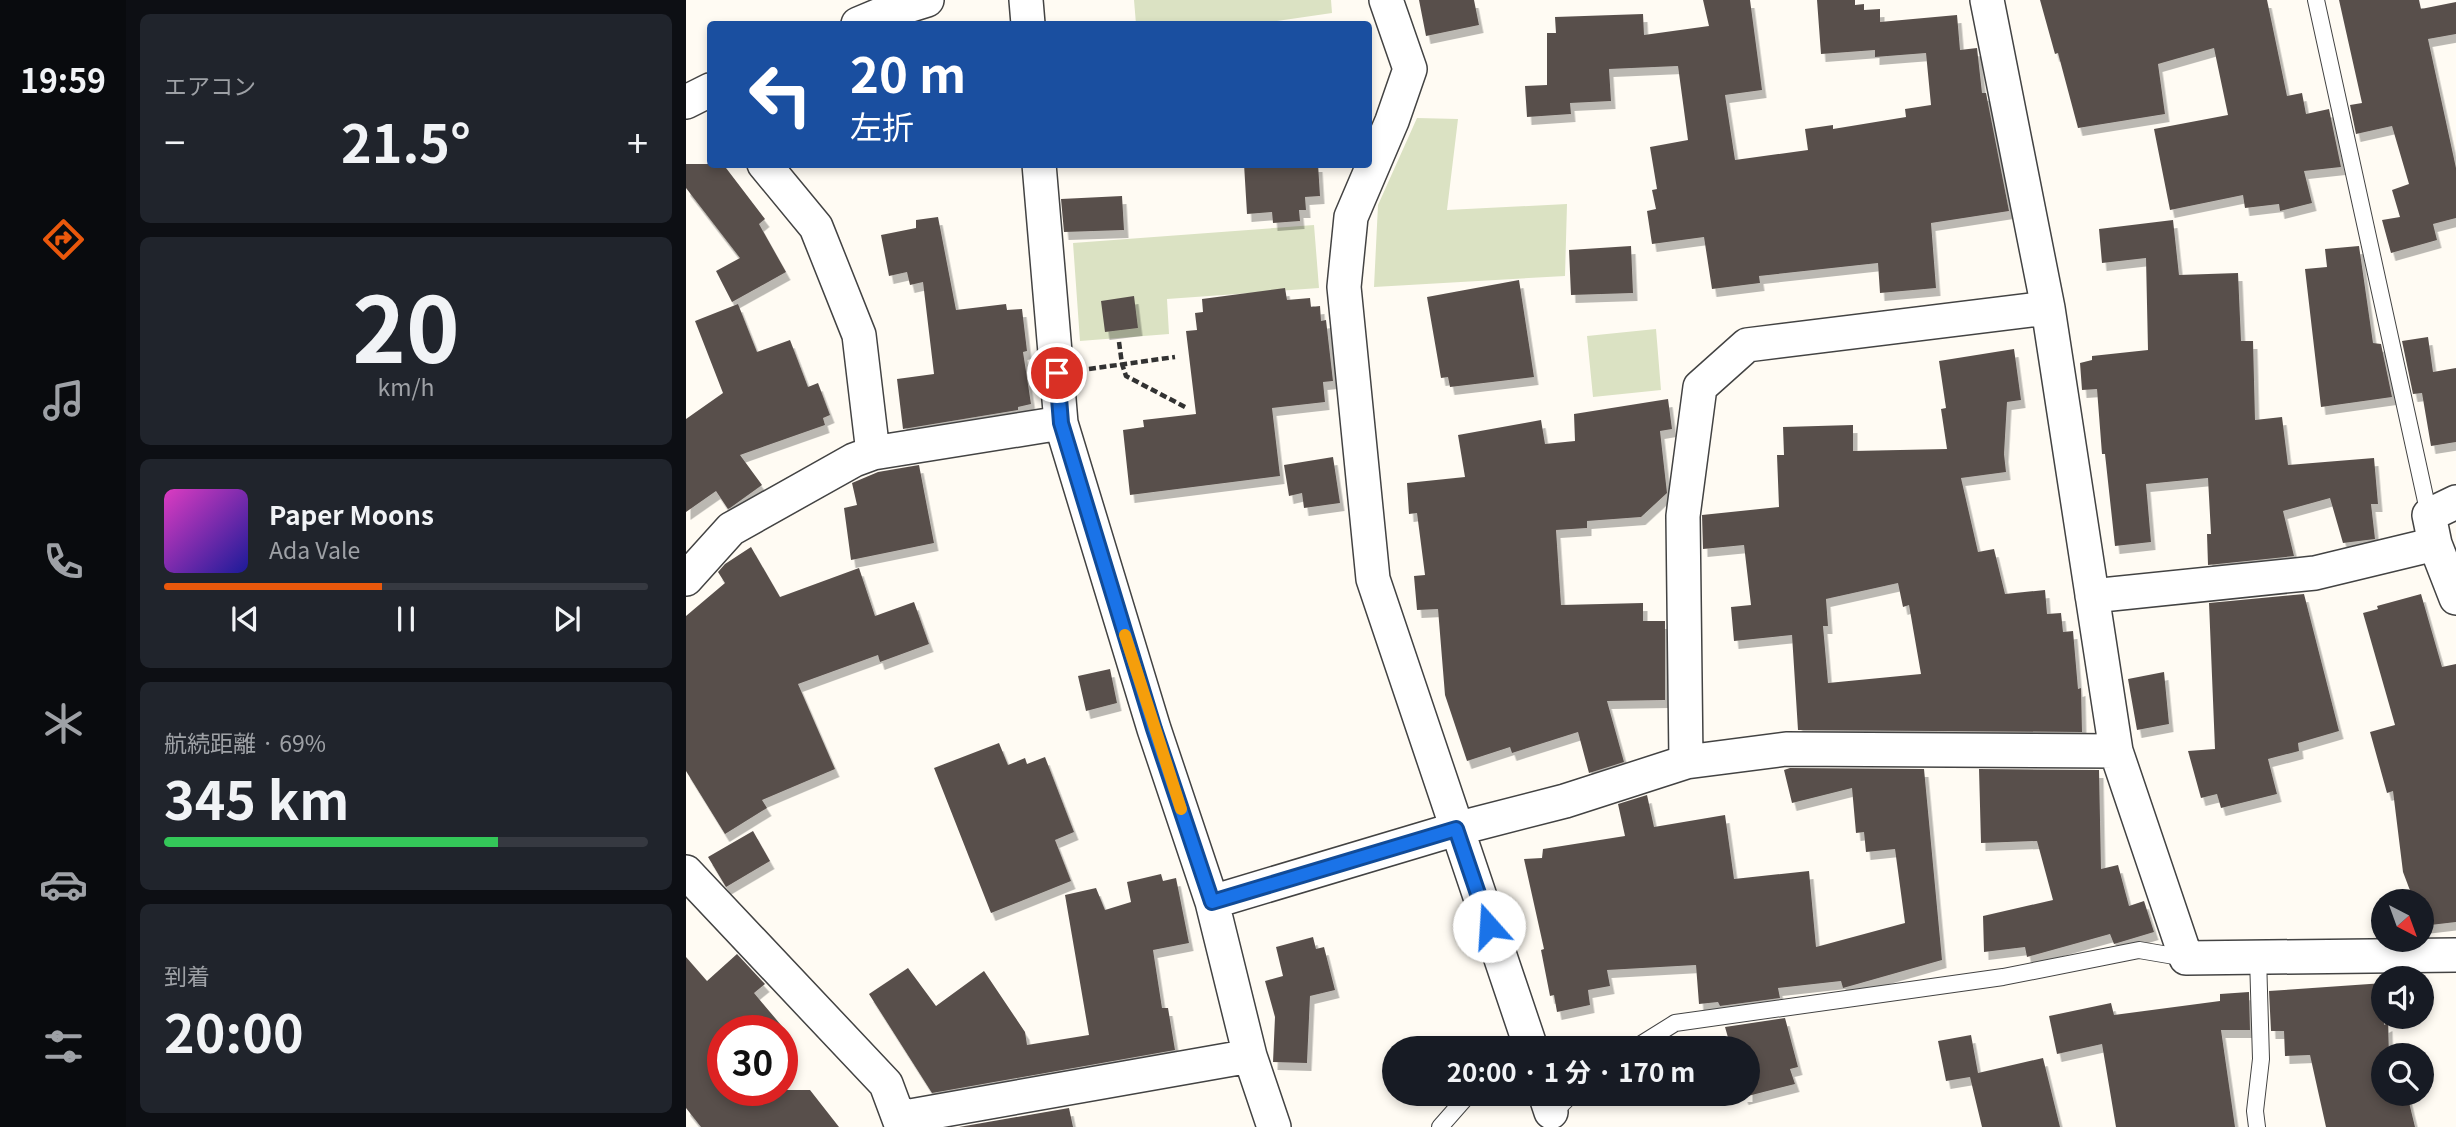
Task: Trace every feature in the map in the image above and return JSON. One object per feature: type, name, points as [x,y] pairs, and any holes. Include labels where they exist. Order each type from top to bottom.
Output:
[{"type":"street","points":[[865,21],[927,0]]},
{"type":"street","points":[[1026,0],[1028,21]]},
{"type":"street","points":[[1372,168],[1410,69],[1386,0]]},
{"type":"street","points":[[1987,0],[2048,308],[2116,751],[2186,958],[2456,955]]},
{"type":"street","points":[[686,102],[707,92]]},
{"type":"street","points":[[767,168],[816,227],[859,335],[873,453]]},
{"type":"street","points":[[1039,168],[1061,423],[1154,729],[1212,902],[1250,1056],[1274,1127]]},
{"type":"street","points":[[1372,168],[1351,217],[1344,287],[1373,579],[1527,1036]]},
{"type":"street","points":[[1686,762],[1683,516],[1700,387],[1747,345],[2048,308]]},
{"type":"street","points":[[686,579],[731,529],[854,460],[873,453],[1061,423]]},
{"type":"street","points":[[2092,596],[2315,573],[2440,520],[2456,598]]},
{"type":"street","points":[[1212,902],[1456,829],[1565,801],[1686,762],[1786,749],[2116,751]]},
{"type":"street","points":[[686,872],[886,1084],[900,1122],[1250,1056]]},
{"type":"lane","points":[[2316,0],[2440,520]]},
{"type":"lane","points":[[1654,1036],[1675,1023],[2003,977],[2139,950],[2186,958]]},
{"type":"lane","points":[[2257,1127],[2255,1111],[2261,1059],[2259,957]]},
{"type":"lane","points":[[1440,1127],[1458,1106]]},
{"type":"path","points":[[1119,342],[1126,376],[1187,408]]},
{"type":"path","points":[[1057,373],[1175,357]]},
{"type":"green space","points":[[1134,0],[1331,0],[1332,13],[1277,21],[1136,21]]},
{"type":"green space","points":[[1417,118],[1458,119],[1447,210],[1567,204],[1565,276],[1374,287],[1378,205]]},
{"type":"green space","points":[[1314,225],[1319,288],[1167,299],[1169,334],[1080,341],[1073,243]]},
{"type":"green space","points":[[1656,329],[1661,390],[1593,397],[1587,336]]},
{"type":"building","points":[[1419,0],[1474,0],[1479,25],[1426,36]]},
{"type":"building","points":[[1703,0],[1750,0],[1762,90],[1725,95],[1735,160],[1808,150],[1805,129],[1833,125],[1833,129],[1906,117],[1905,109],[1931,105],[1926,53],[1875,57],[1875,50],[1821,54],[1817,0],[1855,0],[1855,5],[1864,4],[1864,10],[1880,9],[1880,22],[1957,15],[1960,50],[1977,48],[1982,93],[1986,93],[2009,211],[1931,223],[1936,288],[1880,293],[1878,263],[1759,276],[1760,283],[1712,289],[1704,237],[1652,244],[1647,211],[1656,209],[1652,190],[1657,189],[1650,147],[1688,140],[1678,66],[1609,69],[1611,101],[1570,103],[1571,114],[1527,117],[1525,86],[1547,85],[1547,33],[1556,33],[1555,17],[1643,14],[1644,35],[1709,26]]},
{"type":"building","points":[[2040,0],[2267,0],[2287,96],[2302,93],[2306,114],[2329,109],[2341,167],[2304,171],[2312,203],[2280,211],[2279,204],[2245,208],[2243,195],[2170,210],[2154,129],[2228,115],[2214,48],[2158,64],[2165,114],[2078,128],[2058,53],[2055,54]]},
{"type":"building","points":[[2339,0],[2419,0],[2421,9],[2456,2],[2456,34],[2428,39],[2456,168],[2456,218],[2433,224],[2437,240],[2391,253],[2382,220],[2400,217],[2392,190],[2409,184],[2392,126],[2356,134],[2350,105],[2362,103]]},
{"type":"building","points":[[686,164],[726,168],[765,219],[759,224],[786,272],[732,302],[716,271],[740,258],[686,188]]},
{"type":"building","points":[[1244,168],[1318,168],[1320,196],[1305,197],[1306,210],[1299,210],[1300,221],[1273,223],[1272,212],[1247,214]]},
{"type":"building","points":[[1122,196],[1124,230],[1064,232],[1061,199]]},
{"type":"building","points":[[938,217],[956,310],[1006,304],[1007,310],[1022,309],[1027,351],[1023,352],[1031,404],[1018,407],[1018,410],[903,429],[897,379],[934,374],[923,282],[910,285],[907,272],[889,276],[881,235],[916,228],[916,220]]},
{"type":"building","points":[[2173,220],[2179,275],[2238,273],[2241,341],[2253,341],[2255,420],[2282,417],[2288,465],[2374,458],[2378,504],[2371,504],[2375,539],[2343,543],[2330,498],[2283,511],[2294,556],[2208,565],[2207,534],[2211,534],[2208,478],[2146,484],[2151,542],[2115,546],[2105,454],[2102,454],[2097,389],[2082,390],[2080,363],[2092,360],[2092,356],[2148,350],[2146,258],[2102,263],[2099,229]]},
{"type":"building","points":[[1631,246],[1633,293],[1571,295],[1569,250]]},
{"type":"building","points":[[2359,246],[2373,343],[2381,344],[2392,397],[2321,407],[2305,269],[2327,267],[2325,249]]},
{"type":"building","points":[[1519,280],[1534,377],[1450,387],[1448,377],[1441,378],[1427,297]]},
{"type":"building","points":[[1285,288],[1287,300],[1310,298],[1311,307],[1320,306],[1321,321],[1326,320],[1333,381],[1323,382],[1325,402],[1272,408],[1280,476],[1130,495],[1123,430],[1144,427],[1143,420],[1196,414],[1186,331],[1197,330],[1195,313],[1203,312],[1202,299]]},
{"type":"building","points":[[1134,296],[1138,328],[1105,332],[1101,301]]},
{"type":"building","points":[[738,304],[757,352],[790,340],[808,387],[818,383],[830,415],[823,418],[825,425],[740,455],[762,485],[730,508],[728,509],[716,491],[686,512],[686,419],[723,393],[695,321]]},
{"type":"building","points":[[2428,337],[2433,372],[2456,368],[2456,442],[2431,446],[2422,393],[2413,394],[2402,341]]},
{"type":"building","points":[[2014,349],[2021,400],[2007,402],[2004,454],[2006,472],[1961,478],[1978,552],[1994,549],[2005,594],[2045,590],[2047,614],[2061,613],[2063,632],[2073,631],[2078,689],[2081,688],[2082,732],[1798,730],[1792,635],[1734,641],[1731,607],[1751,605],[1744,545],[1703,549],[1702,515],[1779,507],[1777,455],[1784,455],[1783,427],[1853,425],[1853,451],[1947,449],[1941,409],[1946,408],[1939,361]],"holes":[[[1898,583],[1903,607],[1909,605],[1921,674],[1828,683],[1823,626],[1828,626],[1826,599]]]},
{"type":"building","points":[[1668,399],[1672,429],[1660,431],[1667,493],[1641,517],[1587,521],[1587,528],[1556,530],[1561,605],[1643,603],[1643,621],[1665,621],[1665,700],[1607,701],[1624,762],[1589,773],[1578,732],[1512,753],[1510,747],[1467,761],[1445,695],[1438,609],[1417,610],[1414,576],[1425,575],[1417,513],[1409,514],[1407,483],[1465,477],[1458,435],[1541,420],[1545,444],[1575,441],[1574,414]]},
{"type":"building","points":[[1333,457],[1340,503],[1304,508],[1302,493],[1289,496],[1284,465]]},
{"type":"building","points":[[919,465],[934,543],[851,560],[844,508],[857,505],[852,483],[878,472]]},
{"type":"building","points":[[751,547],[780,597],[859,568],[875,616],[914,602],[929,644],[880,662],[878,655],[798,684],[835,769],[762,800],[767,808],[725,834],[686,771],[686,616],[725,583],[718,572],[725,564]]},
{"type":"building","points":[[2304,594],[2339,731],[2298,743],[2299,751],[2268,759],[2277,794],[2221,808],[2217,794],[2201,798],[2188,751],[2215,749],[2209,603]]},
{"type":"building","points":[[2421,594],[2442,667],[2456,664],[2456,922],[2434,925],[2434,889],[2409,889],[2403,872],[2393,791],[2387,793],[2370,732],[2395,725],[2363,613],[2378,609],[2377,606]]},
{"type":"building","points":[[1110,669],[1117,703],[1086,711],[1078,676]]},
{"type":"building","points":[[2164,672],[2169,724],[2137,730],[2128,679]]},
{"type":"building","points":[[999,743],[1008,765],[1025,758],[1027,764],[1045,757],[1074,832],[1055,840],[1071,881],[991,913],[934,768]]},
{"type":"building","points":[[1924,769],[1942,960],[1843,988],[1841,981],[1778,988],[1780,998],[1720,1006],[1718,1002],[1699,1004],[1696,965],[1607,970],[1610,986],[1588,990],[1590,1005],[1557,1012],[1554,995],[1550,996],[1541,950],[1544,949],[1524,859],[1542,858],[1543,849],[1625,836],[1618,804],[1647,795],[1654,827],[1725,815],[1734,879],[1809,871],[1816,947],[1905,923],[1895,849],[1866,852],[1864,832],[1856,833],[1852,788],[1792,803],[1784,770]]},
{"type":"building","points":[[1979,769],[2099,770],[2101,869],[2118,865],[2129,906],[2144,901],[2154,932],[2114,944],[2110,934],[2027,957],[2025,947],[1984,952],[1983,916],[2053,900],[2037,841],[1981,843]]},
{"type":"building","points":[[753,831],[770,861],[726,887],[708,857]]},
{"type":"building","points":[[1161,874],[1163,881],[1176,878],[1189,943],[1153,950],[1162,1008],[1168,1008],[1175,1050],[932,1093],[869,994],[908,968],[936,1006],[984,971],[1025,1032],[1027,1045],[1089,1035],[1065,895],[1096,888],[1105,910],[1131,902],[1127,882]]},
{"type":"building","points":[[1313,937],[1316,949],[1324,947],[1335,990],[1310,996],[1307,1063],[1273,1062],[1275,1017],[1265,981],[1283,976],[1276,947]]},
{"type":"building","points":[[737,954],[765,984],[754,993],[773,1015],[707,1015],[707,1106],[798,1106],[798,1090],[810,1090],[839,1127],[701,1127],[686,1108],[686,957],[707,981]]},
{"type":"building","points":[[2371,984],[2371,1029],[2388,1029],[2389,1043],[2371,1043],[2371,1106],[2410,1106],[2415,1127],[2326,1127],[2310,1055],[2285,1056],[2284,1031],[2271,1031],[2269,991]]},
{"type":"building","points":[[2249,992],[2250,1030],[2221,1030],[2235,1127],[2116,1127],[2102,1044],[2057,1054],[2049,1016],[2111,1003],[2114,1015],[2220,1001],[2220,994]]},
{"type":"building","points":[[1785,1018],[1798,1067],[1790,1069],[1795,1084],[1760,1093],[1760,1036],[1728,1036],[1725,1027]]},
{"type":"building","points":[[1971,1035],[1978,1073],[2043,1058],[2060,1127],[1982,1127],[1970,1077],[1946,1081],[1938,1041]]},
{"type":"building","points":[[1069,1108],[1073,1127],[959,1127]]},
{"type":"slow traffic","points":[[1125,635],[1181,809]]},
{"type":"route","points":[[1057,373],[1061,423],[1154,729],[1212,902],[1456,829],[1489,926]]}]
